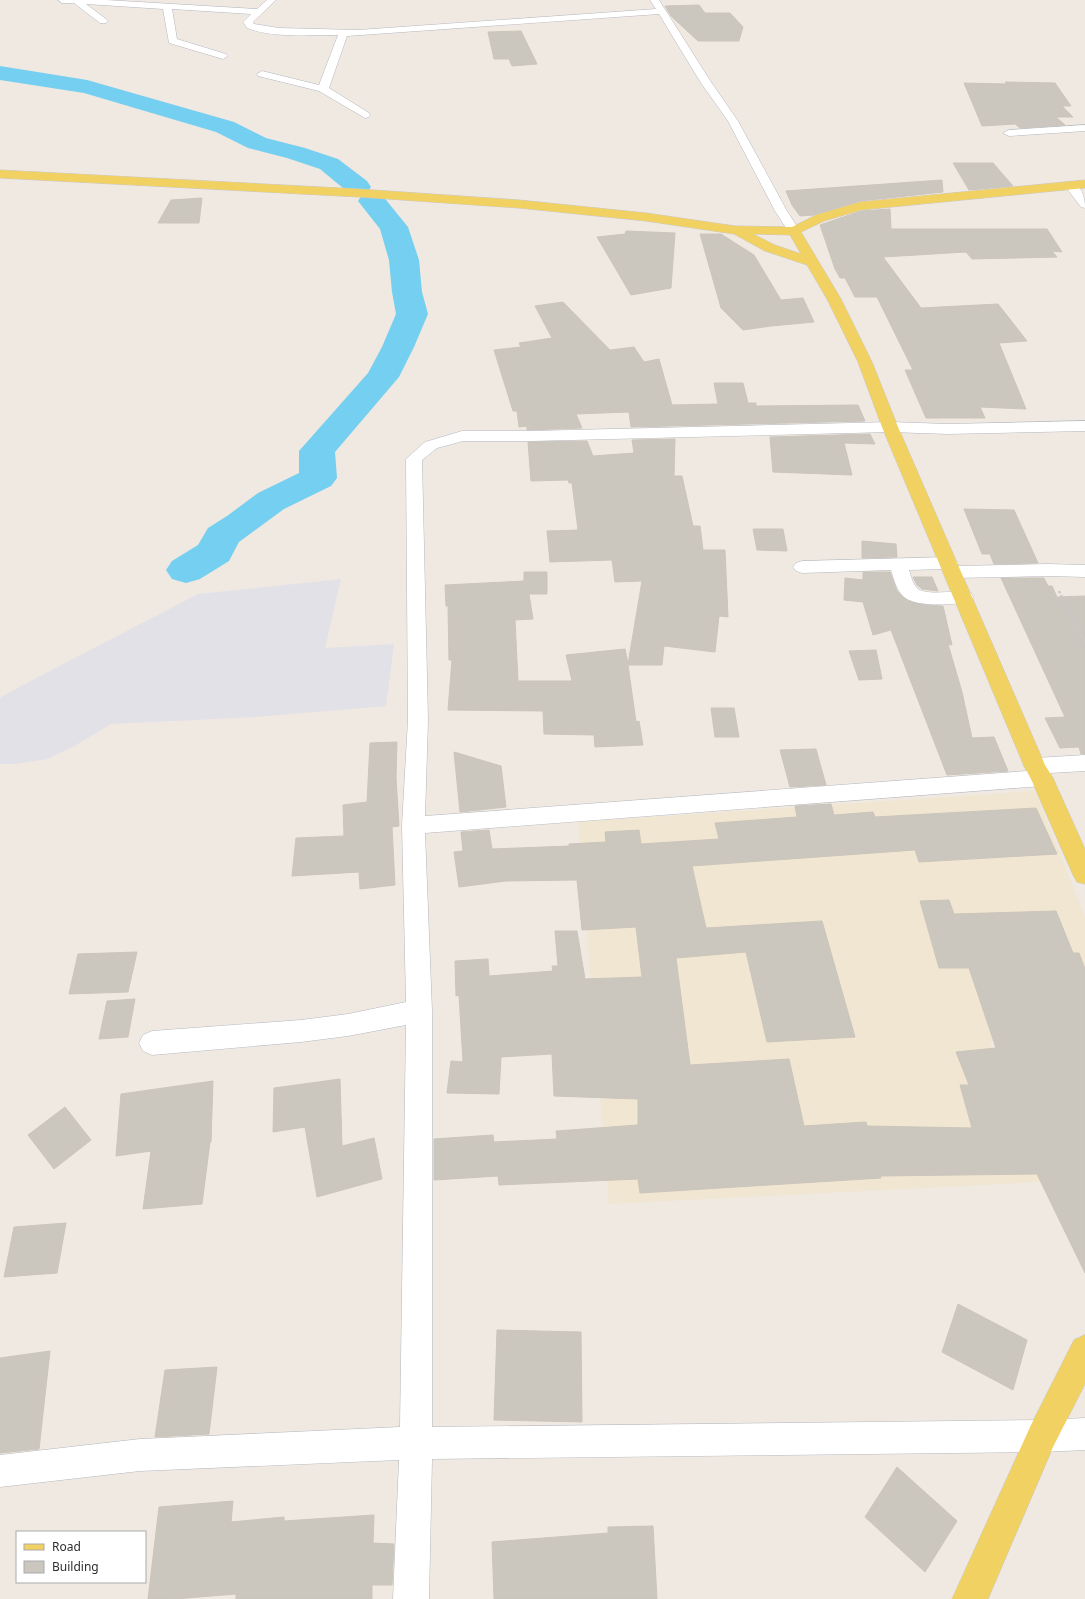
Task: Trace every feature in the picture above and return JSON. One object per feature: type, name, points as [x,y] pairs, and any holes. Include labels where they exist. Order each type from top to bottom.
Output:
[{"type":"main road","points":[[0,174],[351,192],[519,204],[646,217],[735,230],[794,231],[820,218],[860,206],[1085,184]]},
{"type":"main road","points":[[735,230],[770,248],[812,262]]},
{"type":"main road","points":[[794,231],[834,299],[865,362],[890,427],[1038,772],[1085,875]]},
{"type":"main road","points":[[970,1599],[1042,1436],[1085,1351]]},
{"type":"street","points":[[62,0],[258,12]]},
{"type":"street","points":[[75,0],[103,21]]},
{"type":"street","points":[[272,0],[248,22],[250,26],[255,28],[343,34],[388,32],[590,15],[662,11]]},
{"type":"street","points":[[654,0],[706,83],[732,121],[781,211],[794,231]]},
{"type":"street","points":[[167,6],[172,41],[223,56]]},
{"type":"street","points":[[323,89],[343,34]]},
{"type":"street","points":[[262,74],[323,89],[365,115]]},
{"type":"street","points":[[1009,133],[1085,128]]},
{"type":"street","points":[[1068,130],[1079,139]]},
{"type":"street","points":[[1071,186],[1085,204]]},
{"type":"street","points":[[412,1599],[416,1443],[419,1011],[412,825],[418,720],[414,459],[431,445],[462,436],[531,436],[890,427],[948,429],[1085,426]]},
{"type":"street","points":[[898,565],[908,591],[913,594],[923,598],[964,597]]},
{"type":"street","points":[[802,567],[898,565],[951,568],[1085,571]]},
{"type":"street","points":[[412,825],[1038,772],[1085,764]]},
{"type":"street","points":[[152,1043],[340,1026],[419,1011]]},
{"type":"street","points":[[0,1471],[140,1455],[416,1443],[1042,1436],[1085,1434]]},
{"type":"path","points":[[1048,570],[1085,642]]},
{"type":"shaded area","points":[[341,579],[325,648],[394,644],[386,706],[256,717],[111,724],[73,747],[47,759],[16,764],[0,764],[0,698],[19,687],[198,594]]},
{"type":"shaded area","points":[[1035,791],[1085,917],[1085,1033],[989,1041],[1041,1182],[609,1204],[578,822]]},
{"type":"building","points":[[699,5],[705,13],[730,13],[743,27],[739,41],[698,41],[671,16],[665,6]]},
{"type":"building","points":[[521,31],[537,64],[512,66],[509,59],[494,59],[488,32]]},
{"type":"building","points":[[1005,82],[1055,83],[1071,106],[1062,106],[1073,117],[1056,117],[1065,125],[1020,128],[1015,124],[982,126],[964,83],[1007,84]]},
{"type":"building","points":[[953,163],[993,163],[1013,186],[969,190]]},
{"type":"building","points":[[942,180],[943,192],[860,201],[814,215],[800,216],[792,205],[786,191]]},
{"type":"building","points":[[202,198],[199,223],[158,223],[171,200]]},
{"type":"building","points":[[890,209],[891,229],[1047,229],[1062,252],[1052,251],[1057,257],[972,259],[966,252],[883,257],[921,308],[998,304],[1027,341],[999,343],[1026,409],[980,407],[985,418],[926,418],[905,370],[913,370],[877,297],[855,297],[845,278],[840,278],[835,269],[820,225],[861,211]]},
{"type":"building","points":[[626,231],[675,233],[671,288],[631,295],[597,237],[625,234]]},
{"type":"building","points":[[700,234],[721,234],[754,255],[781,300],[803,298],[814,322],[743,330],[721,308]]},
{"type":"building","points":[[563,302],[610,350],[634,347],[644,362],[659,359],[672,405],[718,404],[714,383],[743,383],[748,403],[756,403],[756,406],[858,405],[865,421],[631,427],[629,412],[576,414],[582,428],[527,430],[527,426],[519,427],[517,411],[513,411],[494,350],[521,347],[519,343],[552,338],[535,306]]},
{"type":"building","points":[[870,434],[875,444],[844,443],[852,475],[773,472],[770,437]]},
{"type":"building","points":[[675,439],[674,476],[682,476],[693,526],[700,526],[703,550],[725,550],[728,617],[719,616],[715,652],[664,646],[662,665],[628,665],[636,722],[639,721],[643,745],[595,747],[594,735],[544,734],[543,711],[448,710],[452,660],[449,660],[448,606],[446,606],[445,585],[524,581],[524,572],[547,572],[547,594],[529,594],[533,619],[515,620],[518,681],[572,681],[566,655],[625,649],[628,664],[642,581],[615,582],[612,560],[550,562],[547,531],[578,530],[572,483],[569,483],[568,480],[531,481],[528,442],[587,441],[593,456],[634,453],[632,440]]},
{"type":"building","points":[[964,509],[1014,510],[1038,563],[994,564],[990,554],[982,554]]},
{"type":"building","points":[[753,529],[783,529],[787,551],[757,550]]},
{"type":"building","points":[[862,541],[896,544],[897,557],[862,558]]},
{"type":"building","points":[[863,572],[890,572],[897,591],[908,601],[925,605],[943,606],[952,645],[948,644],[962,692],[972,738],[994,737],[1008,771],[947,775],[891,630],[873,635],[863,602],[844,600],[845,578],[863,580]]},
{"type":"building","points":[[913,577],[932,577],[938,591],[922,589],[917,585]]},
{"type":"building","points":[[1001,578],[1044,578],[1048,586],[1052,586],[1057,597],[1085,596],[1085,754],[1081,754],[1079,747],[1060,748],[1045,718],[1065,717]]},
{"type":"building","points":[[876,650],[882,679],[859,680],[849,651]]},
{"type":"building","points":[[711,708],[734,708],[739,737],[715,737]]},
{"type":"building","points":[[397,742],[396,778],[399,826],[392,827],[395,885],[360,889],[359,872],[292,876],[296,838],[344,836],[343,805],[367,802],[370,743]]},
{"type":"building","points":[[816,749],[826,785],[790,787],[780,750]]},
{"type":"building","points":[[454,752],[501,766],[506,807],[460,812]]},
{"type":"building","points":[[831,804],[834,815],[873,812],[875,817],[1036,808],[1057,854],[919,862],[915,850],[692,866],[706,928],[822,921],[855,1037],[767,1042],[746,952],[676,958],[690,1065],[789,1059],[804,1126],[866,1122],[867,1126],[972,1128],[960,1085],[969,1085],[956,1052],[996,1048],[969,968],[939,968],[920,901],[949,900],[954,914],[1056,911],[1073,953],[1079,953],[1085,969],[1085,1273],[1037,1174],[880,1176],[881,1178],[640,1193],[638,1179],[499,1185],[498,1176],[434,1180],[434,1139],[493,1135],[494,1142],[557,1139],[556,1131],[638,1125],[638,1099],[554,1096],[552,1054],[501,1057],[499,1094],[447,1093],[451,1061],[463,1062],[459,995],[456,996],[455,961],[488,959],[489,976],[553,971],[552,966],[558,966],[555,931],[577,931],[585,979],[642,977],[636,927],[582,930],[577,880],[506,881],[459,887],[454,852],[463,851],[461,832],[489,830],[492,849],[569,846],[569,844],[606,842],[605,832],[639,830],[641,844],[719,839],[715,823],[797,817],[795,806]]},
{"type":"building","points":[[137,952],[128,992],[69,994],[78,954]]},
{"type":"building","points":[[135,999],[128,1037],[99,1039],[107,1001]]},
{"type":"building","points":[[340,1079],[342,1146],[374,1138],[382,1179],[317,1197],[305,1127],[273,1132],[274,1088]]},
{"type":"building","points":[[213,1081],[211,1142],[202,1204],[143,1209],[151,1151],[116,1156],[121,1094]]},
{"type":"building","points":[[65,1107],[91,1140],[54,1169],[28,1135]]},
{"type":"building","points":[[66,1223],[57,1273],[4,1277],[14,1227]]},
{"type":"building","points":[[958,1304],[1027,1340],[1013,1390],[942,1352]]},
{"type":"building","points":[[497,1330],[581,1332],[582,1422],[494,1420]]},
{"type":"building","points":[[50,1351],[39,1449],[0,1453],[0,1358]]},
{"type":"building","points":[[217,1367],[209,1434],[155,1437],[165,1370]]},
{"type":"building","points":[[897,1467],[957,1521],[925,1572],[865,1517]]},
{"type":"building","points":[[233,1501],[231,1522],[284,1517],[284,1521],[374,1515],[373,1543],[394,1544],[392,1585],[372,1585],[372,1599],[236,1599],[236,1594],[175,1599],[148,1599],[159,1507]]},
{"type":"building","points":[[653,1526],[657,1599],[494,1599],[492,1542],[608,1533],[608,1527]]},
{"type":"waterway","points":[[0,73],[87,87],[225,127],[257,143],[296,153],[329,164],[358,187]]},
{"type":"waterway","points":[[186,570],[215,552],[222,536],[241,524],[271,501],[318,478],[317,451],[382,377],[398,347],[412,314],[407,292],[404,260],[394,227],[372,201]]}]
